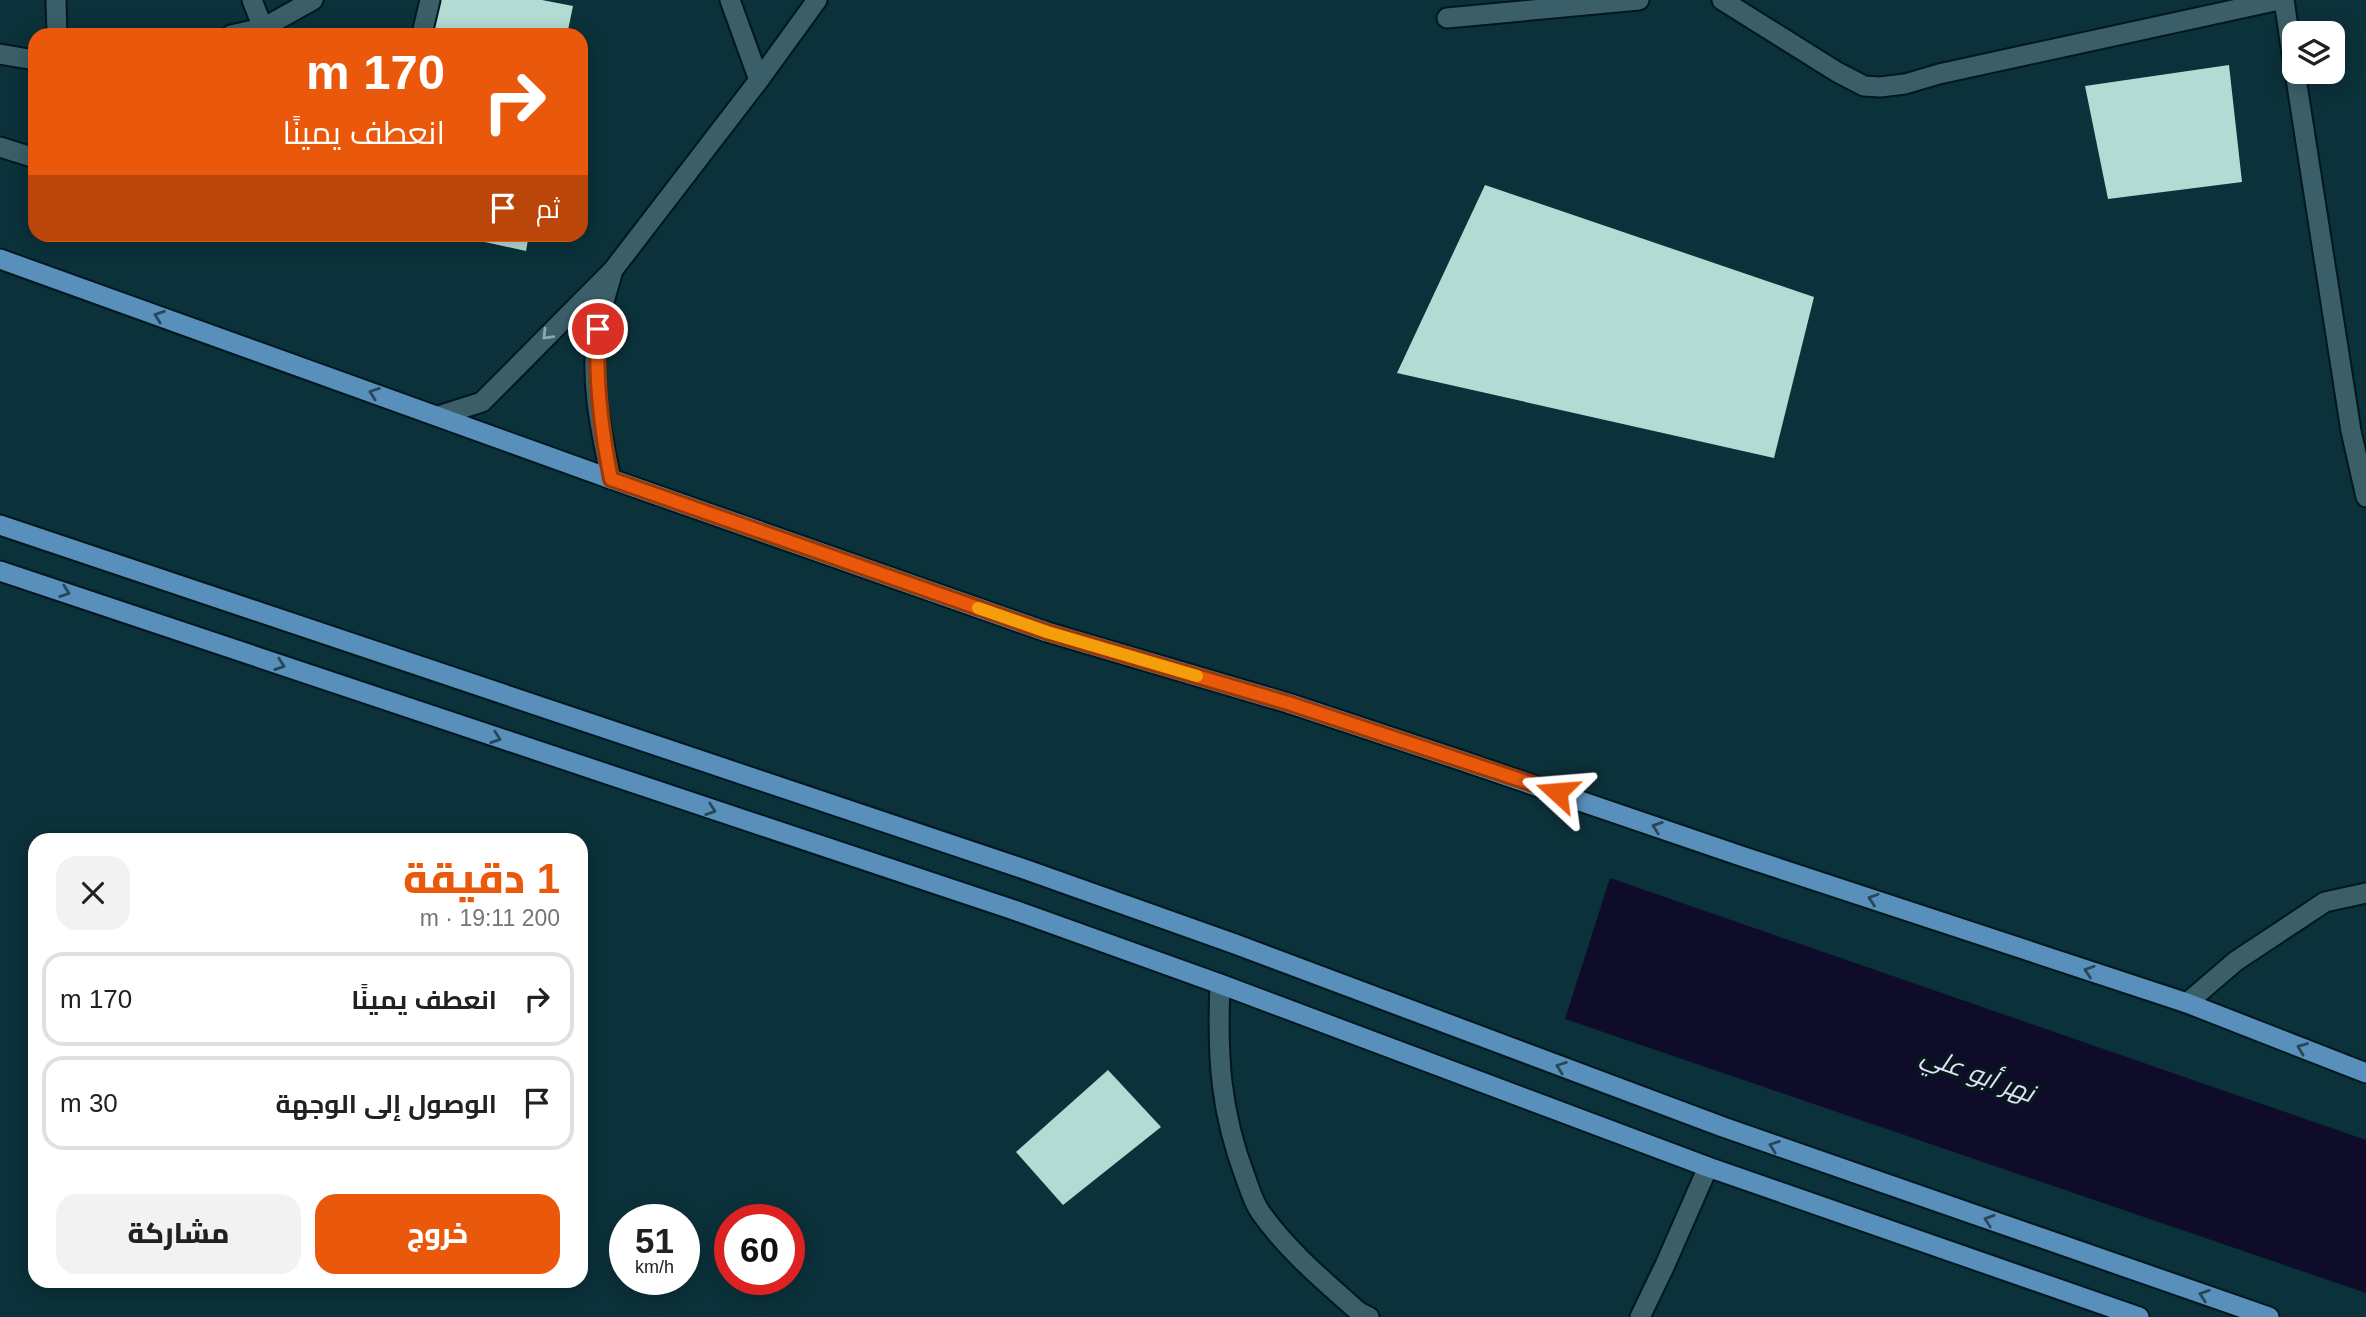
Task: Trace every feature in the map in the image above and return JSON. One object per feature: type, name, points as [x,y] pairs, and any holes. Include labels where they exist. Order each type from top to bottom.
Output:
[{"type":"main road","points":[[0,259],[611,479],[1047,632],[1288,703],[2187,1003],[2366,1073]]},
{"type":"main road","points":[[0,525],[1027,870],[1236,944],[1774,1145],[2269,1317]]},
{"type":"main road","points":[[0,571],[1014,911],[1220,984],[1708,1167],[2138,1317]]},
{"type":"street","points":[[56,0],[57,28]]},
{"type":"street","points":[[252,0],[262,28],[313,0]]},
{"type":"street","points":[[423,28],[430,0]]},
{"type":"street","points":[[730,0],[759,80]]},
{"type":"street","points":[[438,416],[482,402],[613,270],[817,0]]},
{"type":"street","points":[[1447,18],[1639,0]]},
{"type":"street","points":[[1722,0],[1837,72],[1864,86],[1880,87],[1905,84],[1939,74],[2281,0],[2285,21]]},
{"type":"street","points":[[0,54],[28,59]]},
{"type":"street","points":[[2297,84],[2351,431],[2366,497]]},
{"type":"street","points":[[0,147],[28,156]]},
{"type":"street","points":[[611,479],[599,411],[596,370],[598,329],[613,270]]},
{"type":"street","points":[[2187,1003],[2236,961],[2325,902],[2366,893]]},
{"type":"street","points":[[1220,984],[1222,1092],[1235,1149],[1259,1212],[1309,1268],[1359,1312],[1369,1317]]},
{"type":"street","points":[[1640,1317],[1708,1167]]},
{"type":"water","name":"نهر أبو علي","points":[[1610,878],[2366,1140],[2366,1293],[1565,1019]]},
{"type":"building","points":[[438,0],[542,0],[573,6],[568,28],[432,28]]},
{"type":"building","points":[[2229,65],[2242,182],[2108,199],[2085,86]]},
{"type":"building","points":[[1485,185],[1814,297],[1774,458],[1397,373]]},
{"type":"building","points":[[485,242],[528,242],[526,251]]},
{"type":"building","points":[[1108,1070],[1161,1127],[1063,1205],[1016,1152]]},
{"type":"slow traffic","points":[[978,608],[1047,632],[1197,676]]},
{"type":"route","points":[[598,329],[596,370],[599,411],[611,479],[1047,632],[1288,703],[1557,792]]}]
